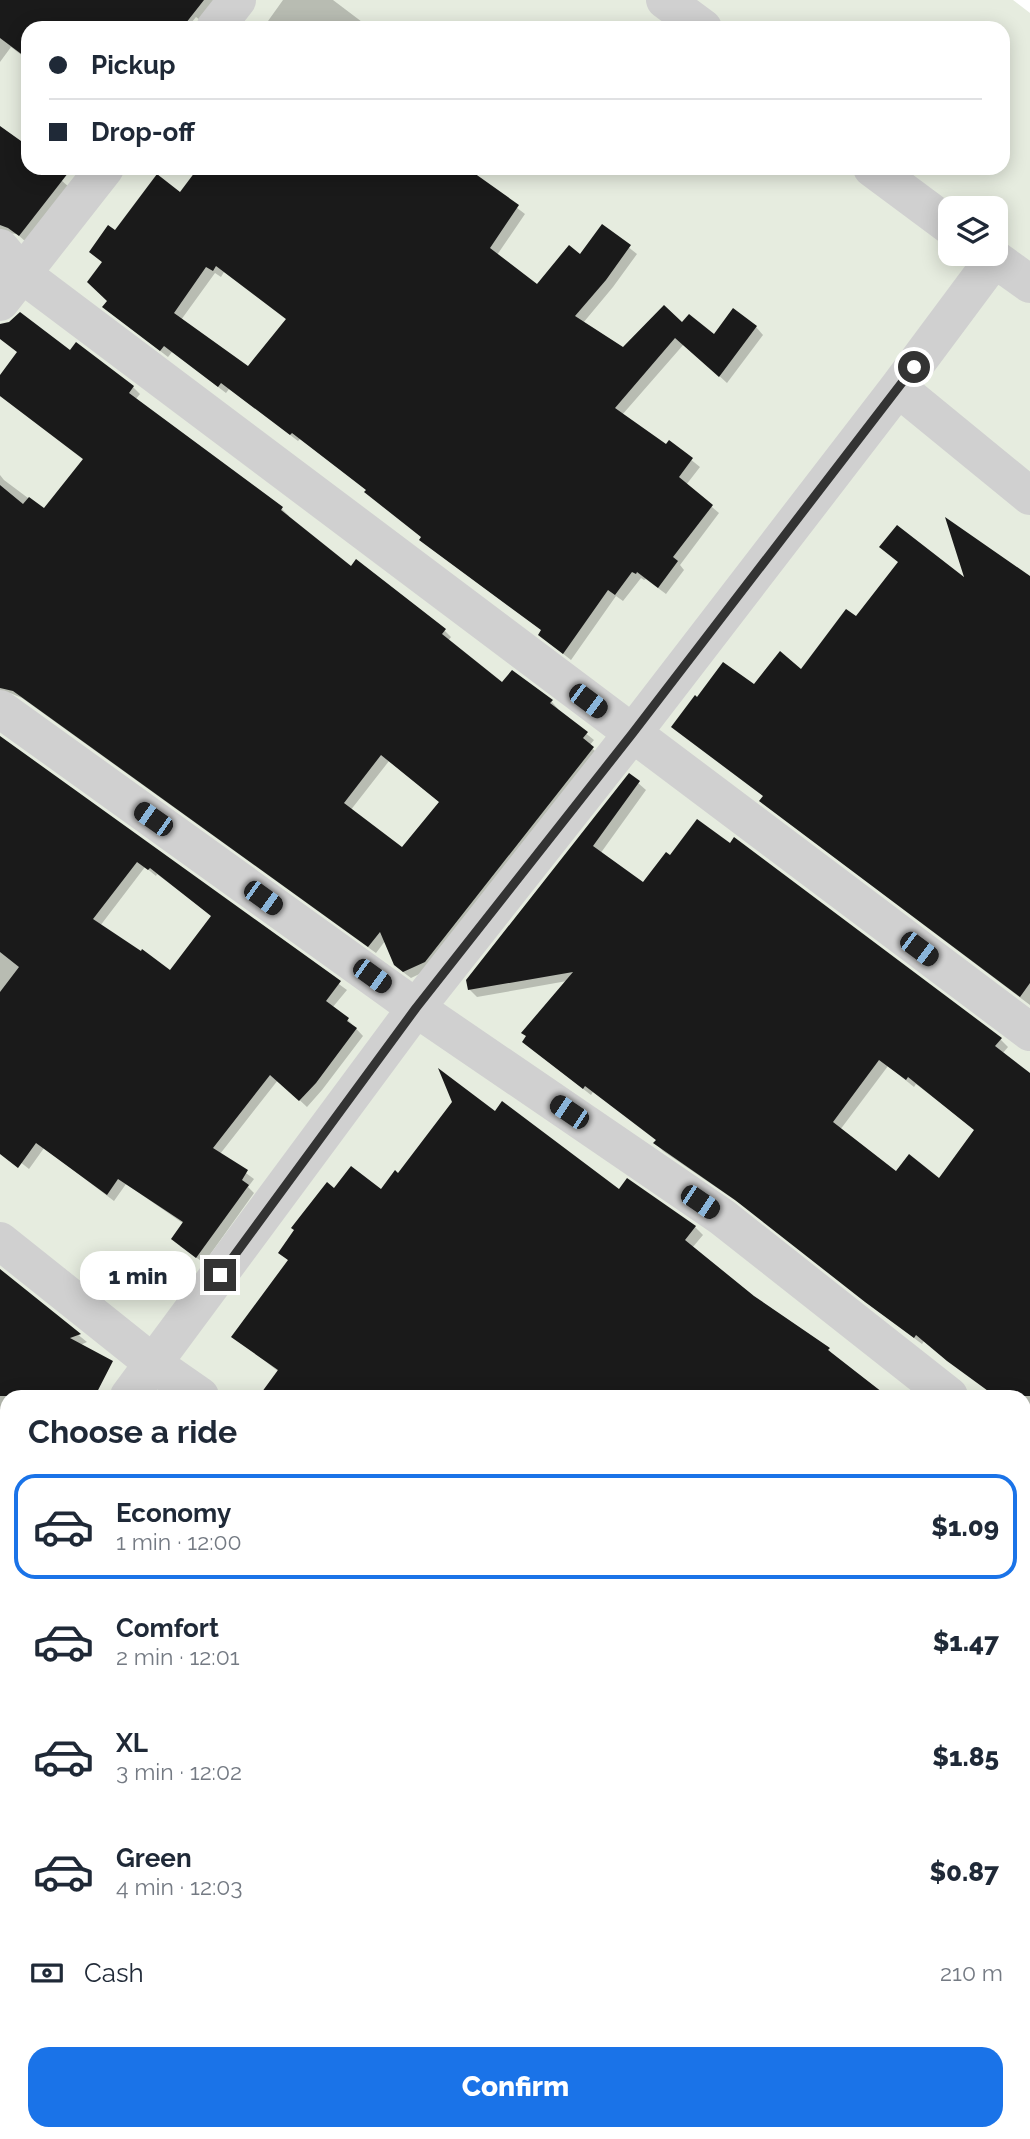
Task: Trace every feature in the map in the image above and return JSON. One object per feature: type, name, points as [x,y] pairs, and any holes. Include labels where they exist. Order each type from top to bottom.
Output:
[{"type":"street","points":[[220,21],[237,0]]},
{"type":"street","points":[[665,0],[694,21]]},
{"type":"street","points":[[99,175],[7,275],[632,734],[1030,1032]]},
{"type":"street","points":[[881,175],[938,217]]},
{"type":"street","points":[[134,1390],[416,1008],[632,734],[898,388],[984,266]]},
{"type":"street","points":[[1005,266],[1030,284]]},
{"type":"street","points":[[898,388],[1030,496]]},
{"type":"street","points":[[0,709],[416,1008],[722,1217],[941,1390]]},
{"type":"street","points":[[0,1241],[192,1390]]},
{"type":"shaded area","points":[[0,0],[1013,0],[1030,13],[1030,1390],[0,1390]]},
{"type":"building","points":[[0,0],[204,0],[188,21],[21,21],[21,54],[0,38]]},
{"type":"building","points":[[0,126],[21,141],[21,175],[67,175],[19,236],[0,225]]},
{"type":"building","points":[[158,175],[180,192],[193,175],[477,175],[519,205],[490,248],[537,284],[569,245],[580,254],[602,224],[631,245],[575,316],[623,347],[664,305],[682,322],[689,314],[714,334],[733,308],[757,326],[719,377],[675,338],[615,408],[666,444],[669,440],[693,458],[679,477],[713,505],[673,557],[678,561],[658,588],[637,572],[632,572],[615,595],[608,590],[563,654],[538,635],[541,630],[419,540],[421,537],[364,492],[366,490],[292,433],[290,435],[221,383],[218,387],[164,346],[160,351],[102,307],[107,301],[87,282],[102,262],[89,252],[108,225],[115,230]],"holes":[[[216,266],[286,319],[248,366],[174,313],[206,267],[213,271]]]},
{"type":"building","points":[[20,312],[70,350],[76,342],[134,386],[129,393],[283,507],[281,510],[351,566],[356,559],[446,629],[442,634],[502,682],[512,670],[553,700],[550,703],[588,732],[583,738],[594,747],[425,962],[403,972],[394,965],[380,932],[368,947],[13,691],[0,688],[0,485],[23,504],[29,497],[44,508],[83,459],[0,396],[0,375],[17,352],[0,339],[0,324],[9,322]],"holes":[[[381,755],[439,802],[402,847],[344,803]]]},
{"type":"building","points":[[945,517],[1030,576],[1030,983],[1020,997],[759,801],[763,796],[671,727],[723,662],[754,684],[780,651],[801,669],[846,609],[856,616],[898,562],[879,547],[897,525],[964,577]]},
{"type":"building","points":[[0,736],[341,981],[326,1001],[349,1018],[347,1021],[357,1028],[316,1083],[299,1101],[270,1075],[213,1148],[248,1170],[242,1180],[249,1185],[196,1258],[171,1239],[183,1222],[118,1179],[107,1195],[36,1143],[18,1168],[0,1154],[0,992],[19,967],[0,952]],"holes":[[[137,862],[148,870],[150,868],[211,916],[170,970],[93,919]]]},
{"type":"building","points":[[629,773],[640,781],[593,846],[643,882],[666,852],[670,855],[697,819],[730,843],[734,837],[1002,1038],[995,1046],[1030,1073],[1030,1390],[987,1390],[916,1335],[914,1338],[865,1302],[735,1200],[653,1143],[656,1140],[585,1086],[583,1089],[522,1042],[526,1036],[521,1033],[573,972],[468,990],[466,980]],"holes":[[[879,1060],[906,1080],[908,1077],[974,1130],[939,1178],[909,1154],[896,1171],[833,1122]]]},
{"type":"building","points":[[438,1068],[495,1111],[502,1101],[619,1189],[627,1178],[696,1226],[685,1240],[754,1296],[830,1348],[828,1350],[879,1390],[263,1390],[278,1370],[231,1337],[288,1260],[278,1253],[294,1230],[291,1228],[327,1182],[334,1188],[351,1166],[381,1189],[395,1170],[398,1173],[452,1102]]},
{"type":"building","points":[[0,1269],[81,1334],[70,1338],[113,1361],[98,1390],[0,1390]]},
{"type":"route","points":[[220,1275],[416,1008],[632,734],[914,367]]}]
